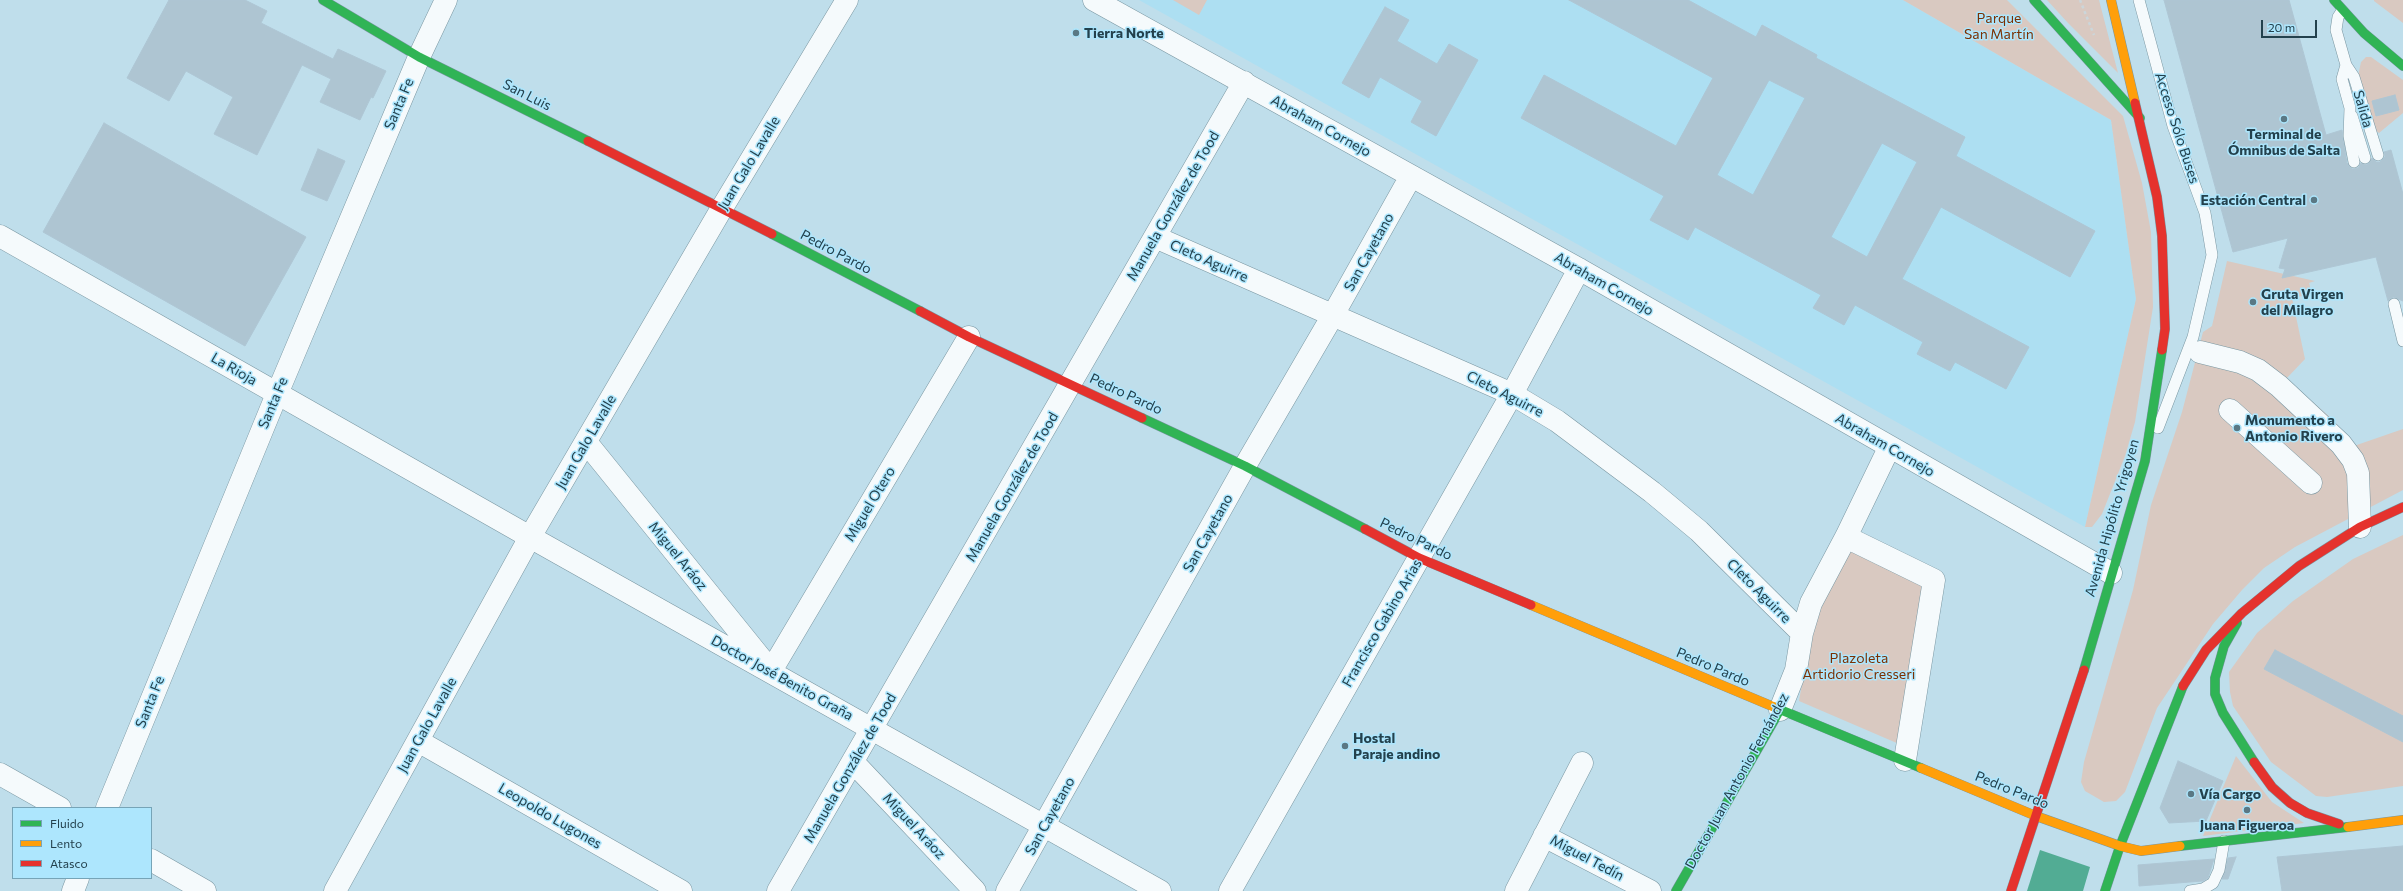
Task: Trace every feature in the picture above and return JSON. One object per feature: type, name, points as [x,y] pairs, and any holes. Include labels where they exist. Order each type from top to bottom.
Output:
[{"type":"main road","name":"San Luis","points":[[322,0],[420,56],[722,208]]},
{"type":"main road","name":"Avenida Hipólito Yrigoyen","points":[[2034,0],[2140,118]]},
{"type":"main road","name":"Avenida Hipólito Yrigoyen","points":[[2012,891],[2083,674],[2111,573],[2145,460],[2164,336],[2165,297],[2162,236],[2157,197],[2140,118],[2111,0]]},
{"type":"main road","points":[[2334,0],[2342,11],[2403,66]]},
{"type":"main road","points":[[2342,11],[2351,0]]},
{"type":"main road","name":"Pedro Pardo","points":[[722,208],[968,337],[1245,466],[1419,558],[2036,816],[2120,846],[2141,851],[2157,851],[2224,841],[2403,820]]},
{"type":"main road","points":[[2105,891],[2120,846],[2187,678],[2206,650],[2242,613],[2299,566],[2331,544],[2403,507]]},
{"type":"main road","points":[[2242,613],[2224,646],[2217,663],[2215,694],[2223,713],[2242,745],[2272,787],[2290,803],[2307,813],[2344,826]]},
{"type":"main road","name":"Doctor Juan Antonio Fernández","points":[[1676,891],[1780,710]]},
{"type":"street","name":"Santa Fe","points":[[106,807],[277,394],[420,56],[446,0]]},
{"type":"street","name":"Juan Galo Lavalle","points":[[335,891],[530,537],[722,208],[847,0]]},
{"type":"street","name":"Abraham Cornejo","points":[[1094,0],[1579,269],[1889,448],[2111,573]]},
{"type":"street","name":"Manuela González de Tood","points":[[778,891],[1244,82]]},
{"type":"street","name":"San Cayetano","points":[[1007,891],[1045,826],[1245,466],[1333,315],[1411,176]]},
{"type":"street","name":"La Rioja","points":[[0,236],[530,537]]},
{"type":"street","name":"Cleto Aguirre","points":[[1155,237],[1512,394],[1557,421],[1652,492],[1699,531],[1802,633]]},
{"type":"street","name":"Francisco Gabino Arias","points":[[1230,891],[1512,394],[1579,269]]},
{"type":"street","name":"Miguel Otero","points":[[770,671],[968,337]]},
{"type":"street","points":[[2200,352],[2240,362],[2258,370],[2279,386],[2341,444],[2353,460],[2358,472],[2360,528]]},
{"type":"street","points":[[2230,410],[2311,483]]},
{"type":"street","name":"Miguel Aráoz","points":[[586,442],[770,671]]},
{"type":"street","name":"Doctor Juan Antonio Fernández","points":[[1780,710],[1796,670],[1802,633],[1811,604],[1846,537],[1889,448]]},
{"type":"street","name":"Doctor José Benito Graña","points":[[530,537],[1160,891]]},
{"type":"street","points":[[1846,537],[1934,580],[1905,760]]},
{"type":"street","name":"Leopoldo Lugones","points":[[418,741],[681,891]]},
{"type":"street","name":"Miguel Aráoz","points":[[853,762],[975,891]]},
{"type":"street","name":"Miguel Tedín","points":[[1516,891],[1582,763]]},
{"type":"street","points":[[0,774],[58,807]]},
{"type":"street","name":"Miguel Tedín","points":[[1544,836],[1650,891]]},
{"type":"street","points":[[152,861],[205,891]]},
{"type":"street","points":[[73,891],[78,879]]},
{"type":"lane","name":"Acceso Sólo Buses","points":[[2139,0],[2173,126],[2205,213],[2212,255],[2193,337],[2145,460]]},
{"type":"lane","name":"Salida","points":[[2342,11],[2338,17],[2336,30],[2346,65],[2354,77],[2378,155]]},
{"type":"lane","name":"Salida","points":[[2346,65],[2342,79],[2350,108],[2349,136],[2359,160]]},
{"type":"lane","points":[[2394,304],[2403,341]]},
{"type":"lane","points":[[2190,891],[2203,889],[2213,883],[2219,870],[2224,841]]},
{"type":"shaded area","points":[[1139,0],[1903,0],[2111,120],[2136,299],[2085,527]]},
{"type":"shaded area","points":[[2040,850],[2090,867],[2083,891],[2027,891]]},
{"type":"green space","points":[[1173,0],[1207,0],[1199,15]]},
{"type":"green space","name":"Parque San Martín","points":[[1903,0],[2007,0],[2123,116],[2142,183],[2151,232],[2153,307],[2135,422],[2125,456],[2102,514],[2092,527],[2085,527],[2136,299],[2111,120]]},
{"type":"green space","name":"Parque San Martín","points":[[2047,0],[2099,0],[2118,73],[2068,23]]},
{"type":"green space","points":[[2403,0],[2403,23],[2374,1]]},
{"type":"green space","points":[[2366,57],[2371,57],[2403,80],[2403,113],[2379,133],[2374,129],[2358,76],[2361,62]]},
{"type":"green space","points":[[2227,261],[2315,281],[2309,283],[2312,294],[2292,298],[2305,359],[2286,379],[2331,418],[2336,432],[2351,447],[2403,429],[2403,490],[2295,547],[2264,568],[2242,590],[2213,624],[2157,708],[2125,792],[2116,801],[2104,802],[2085,791],[2081,782],[2084,762],[2133,590],[2151,505],[2182,412],[2203,332],[2212,326]]},
{"type":"green space","points":[[2403,535],[2403,786],[2327,797],[2316,796],[2271,762],[2233,706],[2230,692],[2229,672],[2257,633],[2293,601],[2353,559]]},
{"type":"green space","name":"Plazoleta Artidorio Cresseri","points":[[1851,548],[1927,584],[1899,744],[1799,701],[1811,631],[1819,606]]},
{"type":"green space","points":[[2236,756],[2272,802],[2304,823],[2203,836]]},
{"type":"building","points":[[169,0],[245,0],[267,11],[261,23],[333,59],[338,49],[386,71],[360,120],[320,102],[331,79],[302,65],[257,155],[214,134],[233,97],[186,71],[169,101],[127,78]]},
{"type":"building","points":[[1569,0],[1688,0],[1756,37],[1762,25],[1817,55],[1816,58],[1965,137],[1956,156],[2095,231],[2070,277],[1941,207],[1902,279],[2029,347],[2006,389],[1955,362],[1950,371],[1917,354],[1923,342],[1855,305],[1844,325],[1813,308],[1821,295],[1695,227],[1688,240],[1650,220],[1664,196],[1521,118],[1544,75],[1676,146],[1713,78]],"holes":[[[1769,80],[1805,98],[1753,195],[1717,175]],[[1882,143],[1917,162],[1867,257],[1831,237]]]},
{"type":"building","points":[[2164,0],[2289,0],[2326,135],[2342,130],[2347,163],[2352,169],[2358,168],[2361,163],[2367,165],[2372,158],[2376,162],[2380,162],[2385,157],[2384,152],[2391,150],[2403,194],[2403,301],[2393,297],[2388,301],[2376,257],[2282,278],[2285,269],[2279,268],[2288,238],[2233,252]]},
{"type":"building","points":[[1385,7],[1409,20],[1397,41],[1437,64],[1449,44],[1478,60],[1436,136],[1411,122],[1422,101],[1380,77],[1369,98],[1342,83]]},
{"type":"building","points":[[2395,95],[2399,110],[2376,116],[2372,101]]},
{"type":"building","points":[[104,123],[306,237],[245,346],[43,232]]},
{"type":"building","points":[[318,149],[345,161],[327,201],[301,190]]},
{"type":"building","points":[[2275,650],[2403,716],[2403,742],[2264,669]]},
{"type":"building","name":"Vía Cargo","points":[[2178,761],[2223,781],[2206,821],[2169,823],[2160,808]]},
{"type":"building","points":[[2403,846],[2403,891],[2282,891],[2277,857]]},
{"type":"building","points":[[2236,857],[2228,879],[2222,879],[2228,858]]},
{"type":"building","points":[[2214,859],[2208,878],[2203,881],[2139,886],[2138,865]]},
{"type":"traffic: fast","points":[[323,0],[419,57],[588,141]]},
{"type":"traffic: fast","points":[[2034,0],[2140,118]]},
{"type":"traffic: fast","points":[[2334,0],[2364,33],[2403,66]]},
{"type":"traffic: fast","points":[[772,234],[920,311]]},
{"type":"traffic: fast","points":[[2084,670],[2145,461],[2162,350]]},
{"type":"traffic: fast","points":[[1142,418],[1245,466],[1365,529]]},
{"type":"traffic: fast","points":[[2237,623],[2224,646],[2215,678],[2215,694],[2223,713],[2254,762]]},
{"type":"traffic: fast","points":[[2105,891],[2120,846],[2183,686]]},
{"type":"traffic: fast","points":[[1774,707],[1921,768]]},
{"type":"traffic: fast","points":[[1676,891],[1780,710]]},
{"type":"traffic: fast","points":[[2180,846],[2348,827]]},
{"type":"traffic: slow","points":[[2111,0],[2135,103]]},
{"type":"traffic: slow","points":[[1531,605],[1774,707]]},
{"type":"traffic: slow","points":[[1921,768],[2036,816],[2120,846],[2141,851],[2180,846]]},
{"type":"traffic: slow","points":[[2348,827],[2403,820]]},
{"type":"traffic: jam","points":[[2135,103],[2157,197],[2162,236],[2165,329],[2162,350]]},
{"type":"traffic: jam","points":[[588,141],[772,234]]},
{"type":"traffic: jam","points":[[920,311],[969,337],[1142,418]]},
{"type":"traffic: jam","points":[[2183,686],[2206,650],[2242,613],[2299,566],[2360,527],[2403,507]]},
{"type":"traffic: jam","points":[[1365,529],[1419,558],[1531,605]]},
{"type":"traffic: jam","points":[[2011,891],[2084,670]]},
{"type":"traffic: jam","points":[[2254,762],[2272,787],[2290,803],[2307,813],[2339,824]]},
{"type":"place","name":"Tierra Norte","points":[[1076,33]]},
{"type":"place","name":"Terminal de Ómnibus de Salta","points":[[2284,119]]},
{"type":"place","name":"Estación Central","points":[[2314,200]]},
{"type":"place","name":"Gruta Virgen del Milagro","points":[[2253,302]]},
{"type":"place","name":"Monumento a Antonio Rivero","points":[[2237,428]]},
{"type":"place","name":"Hostal Paraje andino","points":[[1345,746]]},
{"type":"place","name":"Vía Cargo","points":[[2191,794]]},
{"type":"place","name":"Juana Figueroa","points":[[2247,810]]}]
